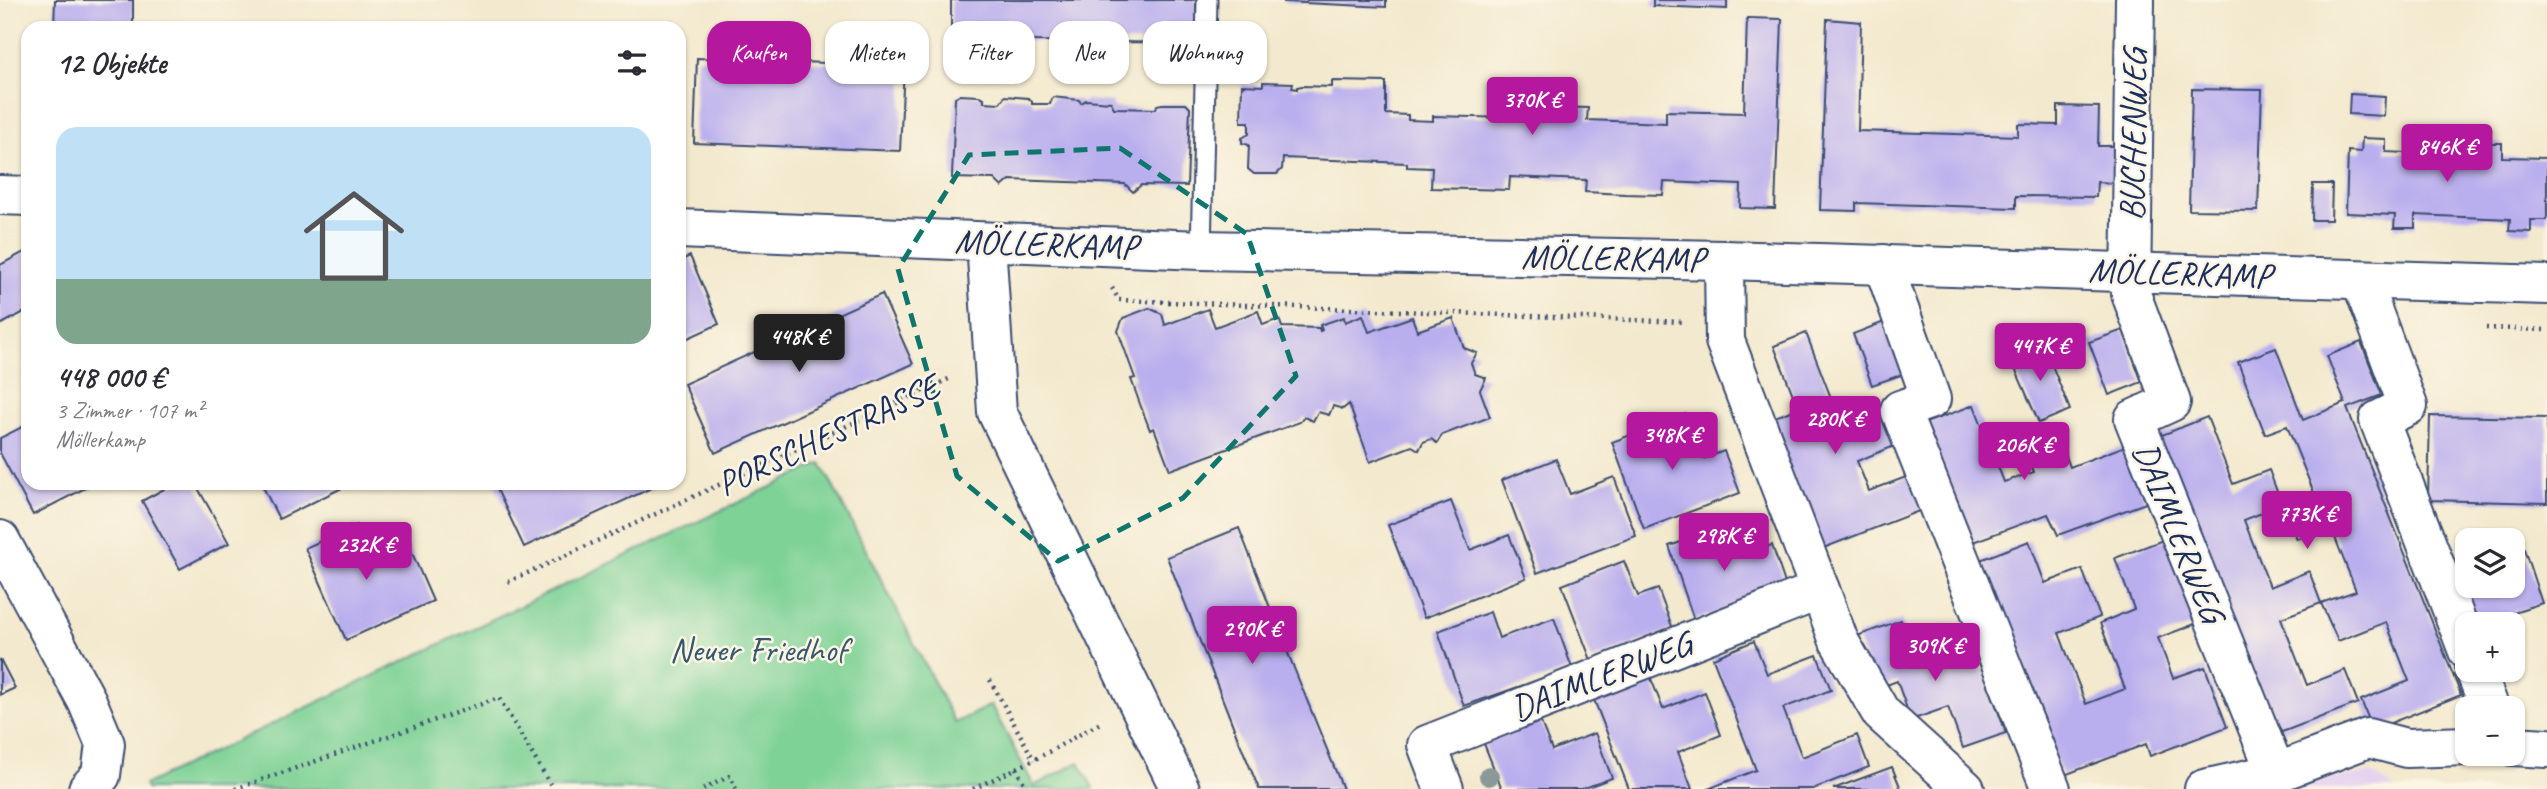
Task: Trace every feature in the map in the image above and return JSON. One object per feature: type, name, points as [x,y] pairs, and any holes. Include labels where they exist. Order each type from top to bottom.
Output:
[{"type":"street","name":"BUCHENWEG","points":[[2131,271],[2135,0]]},
{"type":"street","points":[[0,195],[21,196]]},
{"type":"street","name":"MÖLLERKAMP","points":[[686,229],[1201,250],[1883,264],[2547,285]]},
{"type":"street","name":"PORSCHESTRASSE","points":[[986,242],[997,412],[1180,789]]},
{"type":"street","points":[[1724,260],[1725,341],[1839,641],[1881,713],[1965,789]]},
{"type":"street","points":[[1883,264],[1931,399],[1900,410],[2051,789]]},
{"type":"street","name":"DAIMLERWEG","points":[[2131,271],[2131,294],[2171,402],[2134,419],[2276,773]]},
{"type":"street","points":[[2361,280],[2408,406],[2379,420],[2455,616]]},
{"type":"street","points":[[0,540],[87,701],[105,744],[101,775],[88,789]]},
{"type":"street","name":"DAIMLERWEG","points":[[1444,789],[1427,745],[1820,590]]},
{"type":"street","points":[[2204,789],[2276,773],[2368,738],[2406,748],[2455,746]]},
{"type":"street","points":[[2525,747],[2547,748]]},
{"type":"lane","points":[[1201,250],[1207,0]]},
{"type":"path","points":[[1086,246],[1119,300],[1696,322],[1725,309]]},
{"type":"path","points":[[2482,328],[2547,330]]},
{"type":"path","name":"PORSCHESTRASSE","points":[[508,582],[995,358]]},
{"type":"path","points":[[990,680],[1034,760]]},
{"type":"path","points":[[235,789],[499,698],[553,789]]},
{"type":"path","points":[[973,789],[1034,760],[1139,702]]},
{"type":"path","points":[[1016,768],[1027,789]]},
{"type":"path","points":[[703,789],[730,776],[736,789]]},
{"type":"highlighted area","points":[[1120,148],[1247,234],[1296,376],[1183,498],[1058,561],[957,476],[898,269],[969,155]]},
{"type":"shaded area","points":[[2372,773],[2395,789],[2255,789]]},
{"type":"green space","name":"Neuer Friedhof","points":[[821,463],[955,723],[991,705],[1034,786],[1079,762],[1094,789],[146,789],[144,785]]},
{"type":"building","points":[[55,0],[133,0],[133,21],[54,21]]},
{"type":"building","points":[[951,0],[1196,0],[1196,21],[1143,21],[1143,42],[1129,42],[1129,21],[1049,21],[1049,41],[1035,41],[1035,21],[951,21]]},
{"type":"building","points":[[1386,0],[1386,7],[1284,2]]},
{"type":"building","points":[[1653,0],[1727,0],[1727,9],[1653,6]]},
{"type":"building","points":[[1747,18],[1782,19],[1775,209],[1740,208],[1741,185],[1664,182],[1663,195],[1625,194],[1585,192],[1586,180],[1510,177],[1509,190],[1431,188],[1432,168],[1407,167],[1407,163],[1283,158],[1282,169],[1277,174],[1254,174],[1248,169],[1249,145],[1242,143],[1242,138],[1249,134],[1249,122],[1241,122],[1242,85],[1263,86],[1267,82],[1293,83],[1292,88],[1297,89],[1302,86],[1332,87],[1332,81],[1386,82],[1386,114],[1408,115],[1408,120],[1433,121],[1433,116],[1511,118],[1512,106],[1588,108],[1587,120],[1666,123],[1666,111],[1744,113]]},
{"type":"building","points":[[1827,19],[1861,22],[1858,131],[2018,136],[2018,124],[2058,125],[2058,106],[2099,107],[2098,146],[2117,146],[2115,183],[2097,182],[2096,197],[2016,196],[2016,208],[1856,203],[1856,211],[1820,210]]},
{"type":"building","points":[[697,58],[707,58],[707,84],[811,84],[811,62],[825,63],[825,84],[903,84],[900,151],[694,143]]},
{"type":"building","points":[[2192,89],[2262,90],[2258,211],[2189,210]]},
{"type":"building","points":[[2350,94],[2385,96],[2384,116],[2349,114]]},
{"type":"building","points":[[959,95],[979,96],[984,98],[984,102],[1000,103],[1005,96],[1028,98],[1032,104],[1050,104],[1053,97],[1079,100],[1081,103],[1086,100],[1111,102],[1114,108],[1156,109],[1157,105],[1162,104],[1186,104],[1190,108],[1187,186],[1141,185],[1133,192],[1125,184],[1010,180],[1002,187],[994,179],[952,178],[955,98]]},
{"type":"building","points":[[2362,138],[2386,139],[2386,152],[2428,154],[2429,142],[2454,143],[2453,155],[2477,156],[2478,143],[2502,143],[2502,157],[2547,158],[2547,220],[2531,220],[2531,232],[2509,231],[2510,219],[2415,215],[2415,228],[2394,228],[2395,215],[2346,213],[2348,151],[2361,152]]},
{"type":"building","points":[[2313,184],[2332,184],[2331,220],[2312,220]]},
{"type":"building","points":[[21,254],[21,314],[0,325],[0,265]]},
{"type":"building","points":[[690,256],[719,324],[686,339],[686,258]]},
{"type":"building","points":[[882,294],[913,364],[715,453],[686,383]]},
{"type":"building","points":[[1149,308],[1162,314],[1165,325],[1208,309],[1215,327],[1258,311],[1263,325],[1279,319],[1282,327],[1319,328],[1320,331],[1320,325],[1344,317],[1345,322],[1363,315],[1369,332],[1412,317],[1417,331],[1453,318],[1464,348],[1477,353],[1471,363],[1475,374],[1486,378],[1480,390],[1490,417],[1442,435],[1437,443],[1431,439],[1423,442],[1419,450],[1412,446],[1370,462],[1349,404],[1343,409],[1333,406],[1329,415],[1318,412],[1313,421],[1304,417],[1300,422],[1170,470],[1154,428],[1150,430],[1140,404],[1131,379],[1135,378],[1118,331],[1123,318]]},
{"type":"building","points":[[1884,322],[1904,374],[1872,385],[1853,334]]},
{"type":"building","points":[[2123,330],[2142,382],[2109,395],[2089,342]]},
{"type":"building","points":[[1806,333],[1843,429],[1885,413],[1897,445],[1857,461],[1869,491],[1914,474],[1927,508],[1821,549],[1770,419],[1798,408],[1774,346]]},
{"type":"building","points":[[2361,342],[2382,395],[2347,408],[2461,695],[2373,730],[2361,700],[2409,681],[2386,622],[2338,641],[2321,603],[2356,591],[2330,525],[2297,539],[2282,505],[2314,493],[2287,426],[2265,434],[2238,362],[2276,348],[2303,420],[2345,403],[2327,356]]},
{"type":"building","points":[[2043,343],[2070,410],[2039,423],[2010,357]]},
{"type":"building","points":[[1974,405],[2004,482],[2034,472],[2027,454],[2061,442],[2070,467],[2125,446],[2146,503],[2058,535],[2048,514],[1965,545],[1920,425]]},
{"type":"building","points":[[1686,414],[1703,459],[1724,451],[1740,493],[1644,529],[1612,442]]},
{"type":"building","points":[[2430,416],[2547,418],[2547,503],[2428,500]]},
{"type":"building","points":[[2207,417],[2233,484],[2269,470],[2282,505],[2244,520],[2270,587],[2309,571],[2321,603],[2281,618],[2307,685],[2345,670],[2358,703],[2269,737],[2152,439]]},
{"type":"building","points":[[21,428],[21,490],[81,490],[33,515],[0,453],[0,438]]},
{"type":"building","points":[[1556,459],[1570,494],[1614,477],[1636,536],[1537,573],[1502,480]]},
{"type":"building","points":[[162,490],[199,490],[229,543],[180,569],[142,501]]},
{"type":"building","points":[[264,490],[338,490],[279,519]]},
{"type":"building","points":[[497,490],[647,490],[524,547]]},
{"type":"building","points":[[1451,501],[1470,550],[1509,535],[1526,578],[1424,618],[1388,525]]},
{"type":"building","points":[[357,525],[373,562],[409,546],[433,601],[346,640],[305,548]]},
{"type":"building","points":[[1730,526],[1740,555],[1772,545],[1787,589],[1694,620],[1669,546]]},
{"type":"building","points":[[1239,528],[1343,789],[1259,789],[1239,741],[1167,557]]},
{"type":"building","points":[[2171,537],[2203,621],[2158,638],[2173,678],[2205,667],[2227,727],[2150,756],[2146,744],[2062,776],[1980,560],[2029,541],[2045,583],[2082,569],[2100,617],[2059,633],[2086,704],[2125,689],[2100,623],[2134,609],[2115,558]]},
{"type":"building","points":[[2525,552],[2542,603],[2514,612],[2469,612],[2464,598],[2525,598]]},
{"type":"building","points":[[1624,561],[1638,596],[1658,589],[1673,629],[1591,660],[1562,585]]},
{"type":"building","points":[[1490,612],[1499,638],[1554,618],[1572,668],[1464,706],[1438,631]]},
{"type":"building","points":[[1901,620],[1918,666],[1974,645],[2006,733],[1963,748],[1948,707],[1911,720],[1897,681],[1876,689],[1857,636]]},
{"type":"building","points":[[1754,641],[1767,674],[1817,655],[1831,690],[1783,708],[1802,757],[1857,735],[1869,767],[1813,789],[1708,789],[1756,770],[1713,658]]},
{"type":"building","points":[[0,659],[15,688],[0,695]]},
{"type":"building","points":[[1648,671],[1663,709],[1705,692],[1721,735],[1678,752],[1692,789],[1629,789],[1591,692]]},
{"type":"building","points":[[1538,715],[1552,750],[1595,733],[1612,778],[1582,789],[1502,789],[1481,736]]},
{"type":"building","points":[[1892,767],[1901,789],[1833,789]]}]
